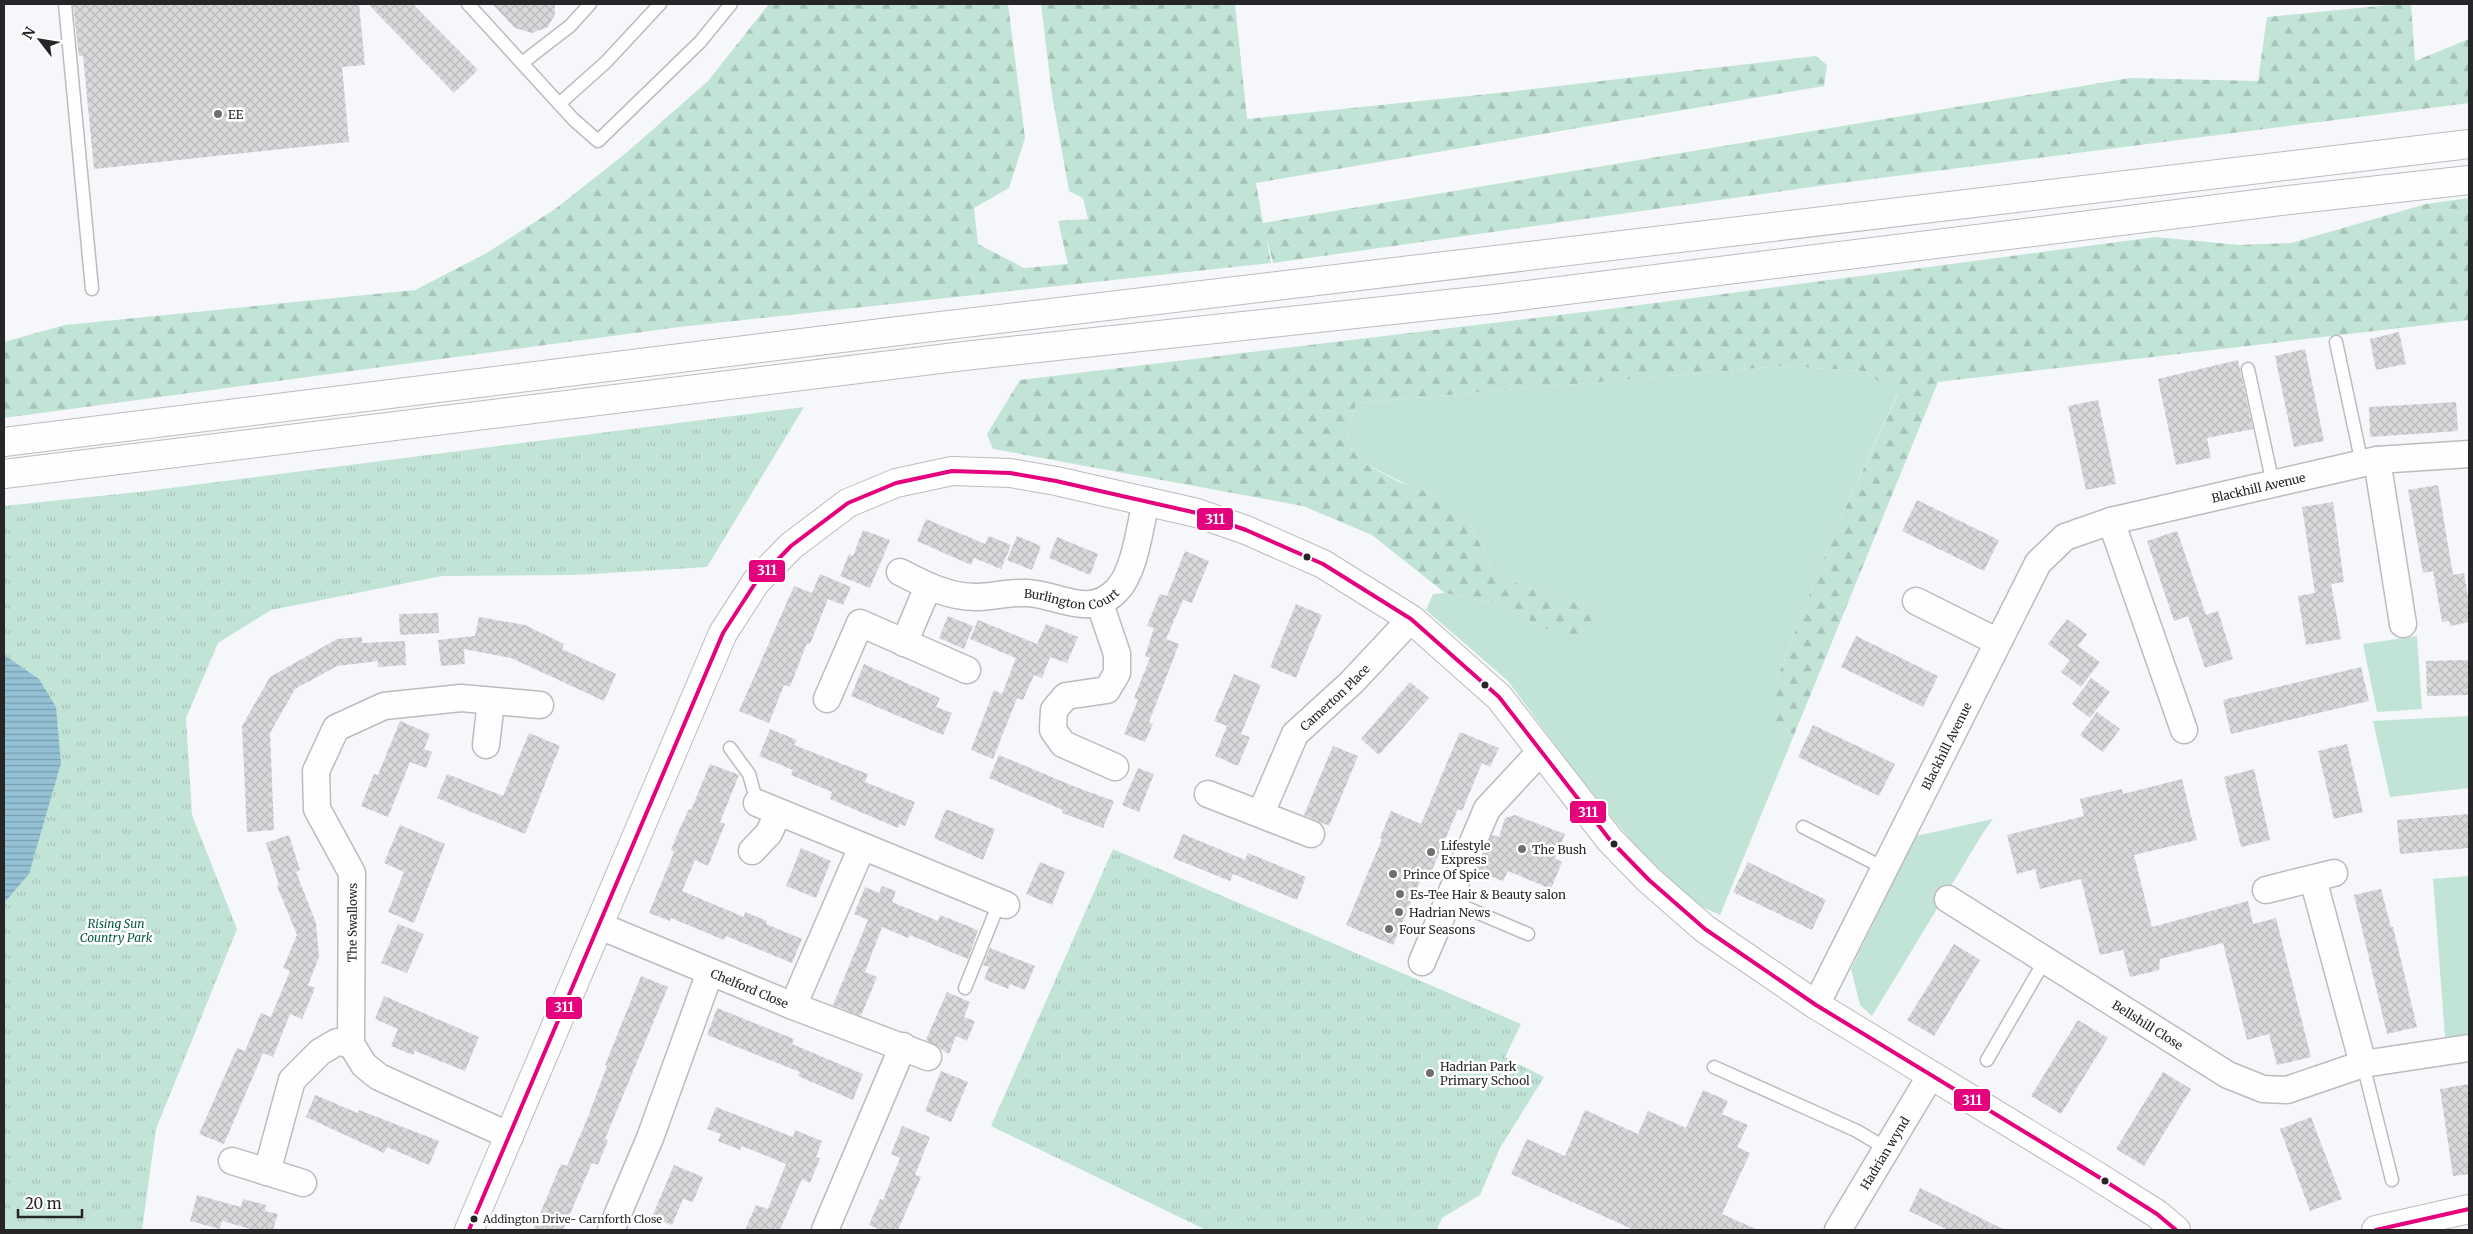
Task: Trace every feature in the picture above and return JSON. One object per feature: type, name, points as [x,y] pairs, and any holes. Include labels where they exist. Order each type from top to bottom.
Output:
[{"type":"main road","points":[[4,442],[881,333],[2469,144]]},
{"type":"main road","points":[[4,474],[964,356],[1495,299],[2289,200],[2469,180]]},
{"type":"main road","points":[[469,1230],[600,926],[723,633],[756,582],[790,546],[848,503],[896,483],[952,471],[1010,473],[1197,513],[1238,527],[1298,552],[1348,577],[1411,619],[1499,697],[1595,823],[1648,880],[1705,929],[1816,1005],[2105,1181],[2157,1214],[2176,1230]]},
{"type":"main road","points":[[2376,1230],[2469,1210]]},
{"type":"street","name":"Blackhill Avenue","points":[[1816,1005],[2038,563],[2065,537],[2111,521],[2369,462],[2469,454]]},
{"type":"street","points":[[2369,462],[2403,624]]},
{"type":"street","name":"Burlington Court","points":[[900,572],[928,587],[953,595],[977,597],[1028,592],[1079,604],[1100,604],[1118,590],[1131,566],[1146,501]]},
{"type":"street","points":[[2111,521],[2184,730]]},
{"type":"street","points":[[904,643],[928,587]]},
{"type":"street","points":[[1916,601],[1998,642]]},
{"type":"street","points":[[1100,604],[1117,654],[1117,673],[1107,690],[1066,696],[1054,710],[1053,730],[1063,744],[1115,767]]},
{"type":"street","name":"Camerton Place","points":[[1261,814],[1295,734],[1352,682],[1411,619]]},
{"type":"street","points":[[827,699],[860,623],[967,670]]},
{"type":"street","name":"The Swallows","points":[[351,1044],[352,873],[317,809],[316,771],[336,728],[384,706],[460,698],[540,705]]},
{"type":"street","points":[[486,745],[491,701]]},
{"type":"street","points":[[1422,962],[1486,809],[1542,751]]},
{"type":"street","points":[[1208,794],[1311,834]]},
{"type":"street","points":[[752,851],[769,833],[768,808],[1002,904]]},
{"type":"street","points":[[793,1006],[862,847]]},
{"type":"street","points":[[2266,890],[2324,876],[2363,1064]]},
{"type":"street","name":"Bellshill Close","points":[[1948,900],[2228,1075],[2263,1089],[2287,1090],[2363,1064],[2469,1048]]},
{"type":"street","name":"Chelford Close","points":[[600,926],[793,1006],[928,1057]]},
{"type":"street","points":[[611,1230],[650,1138],[710,972]]},
{"type":"street","points":[[267,1172],[292,1080],[320,1052],[338,1042],[351,1044],[364,1066],[379,1077],[510,1136]]},
{"type":"street","points":[[825,1230],[903,1046]]},
{"type":"street","name":"Hadrian wynd","points":[[1838,1230],[1931,1075]]},
{"type":"street","points":[[232,1161],[303,1183]]},
{"type":"lane","points":[[65,4],[92,289]]},
{"type":"lane","points":[[468,4],[559,104],[598,141],[700,42],[731,4]]},
{"type":"lane","points":[[559,104],[606,62],[660,4]]},
{"type":"lane","points":[[522,63],[570,26],[583,6]]},
{"type":"lane","points":[[2336,342],[2369,462]]},
{"type":"lane","points":[[2248,369],[2273,484]]},
{"type":"lane","points":[[730,748],[749,774],[768,808]]},
{"type":"lane","points":[[1804,827],[1884,868]]},
{"type":"lane","points":[[1448,900],[1528,934]]},
{"type":"lane","points":[[964,988],[1002,904]]},
{"type":"lane","points":[[1987,1060],[2045,960]]},
{"type":"lane","points":[[2363,1064],[2392,1180]]},
{"type":"lane","points":[[1714,1067],[1857,1131],[1887,1149]]},
{"type":"green space","points":[[769,4],[1008,4],[1025,138],[1009,188],[974,208],[978,244],[1024,268],[1068,264],[1058,221],[1088,219],[1083,198],[1069,191],[1052,95],[1041,4],[1235,4],[1247,119],[1507,92],[1816,56],[1827,65],[1824,86],[1256,183],[1263,223],[2130,78],[2258,81],[2267,17],[2411,4],[2415,61],[2469,39],[2469,103],[1833,184],[1273,263],[1267,239],[1271,263],[679,327],[4,418],[4,342],[65,325],[415,290],[485,254],[555,209],[625,154],[708,81]]},
{"type":"green space","points":[[2469,198],[2469,320],[1938,382],[1794,735],[1776,721],[1776,681],[1831,539],[1898,394],[1863,371],[1782,366],[1356,403],[1346,441],[1362,462],[1399,482],[1453,502],[1465,514],[1493,570],[1524,587],[1588,605],[1601,624],[1591,640],[1546,629],[1501,605],[1445,593],[1372,535],[1303,506],[993,449],[987,434],[1020,380],[1617,308],[2156,237],[2239,245],[2291,243],[2426,204]]},
{"type":"green space","points":[[1782,366],[1863,371],[1898,393],[1831,539],[1776,681],[1776,721],[1794,735],[1720,915],[1684,899],[1633,843],[1581,780],[1508,681],[1426,610],[1433,594],[1445,593],[1501,605],[1546,629],[1588,605],[1524,587],[1493,570],[1465,514],[1362,462],[1346,441],[1356,403]]},
{"type":"green space","name":"Rising Sun Country Park","points":[[804,407],[707,567],[575,575],[442,576],[271,610],[218,643],[186,718],[192,815],[237,929],[156,1129],[142,1230],[4,1230],[4,506],[147,491]]},
{"type":"green space","points":[[2417,636],[2422,709],[2377,712],[2363,644]]},
{"type":"green space","points":[[2469,716],[2469,788],[2390,797],[2373,721]]},
{"type":"green space","points":[[1993,819],[1872,1016],[1860,1005],[1851,969],[1916,836]]},
{"type":"green space","name":"Hadrian Park Primary School","points":[[1113,849],[1521,1024],[1505,1057],[1544,1077],[1500,1148],[1480,1195],[1442,1218],[1437,1230],[1206,1230],[991,1126]]},
{"type":"green space","points":[[2469,876],[2469,1035],[2445,1037],[2433,879]]},
{"type":"water","points":[[4,655],[39,679],[56,707],[61,763],[29,874],[4,903]]},
{"type":"building","name":"EE","points":[[73,4],[359,4],[365,65],[342,67],[349,142],[94,169],[83,56],[79,56]]},
{"type":"building","points":[[368,4],[413,4],[478,70],[454,93]]},
{"type":"building","points":[[492,4],[555,4],[555,14],[548,27],[532,33],[515,28]]},
{"type":"building","points":[[2399,332],[2406,364],[2376,370],[2370,339]]},
{"type":"building","points":[[2305,349],[2324,441],[2294,447],[2275,356]]},
{"type":"building","points":[[2238,360],[2253,429],[2207,438],[2211,458],[2176,465],[2158,379]]},
{"type":"building","points":[[2098,400],[2116,484],[2086,490],[2068,406]]},
{"type":"building","points":[[2456,402],[2458,431],[2370,437],[2369,407]]},
{"type":"building","points":[[2438,485],[2453,575],[2464,573],[2469,603],[2469,622],[2450,626],[2449,621],[2442,622],[2433,571],[2423,573],[2408,490]]},
{"type":"building","points":[[1917,500],[1999,540],[1984,571],[1902,531]]},
{"type":"building","points":[[2333,502],[2344,582],[2331,584],[2341,639],[2306,645],[2298,596],[2315,593],[2302,507]]},
{"type":"building","points":[[926,519],[985,544],[989,536],[1011,545],[1001,569],[974,558],[971,565],[917,541]]},
{"type":"building","points":[[863,530],[890,540],[870,588],[840,576],[849,554],[853,556]]},
{"type":"building","points":[[2177,531],[2206,615],[2218,611],[2233,659],[2205,668],[2188,616],[2174,621],[2147,541]]},
{"type":"building","points":[[1017,536],[1041,546],[1032,570],[1007,560]]},
{"type":"building","points":[[1057,537],[1098,554],[1090,575],[1049,558]]},
{"type":"building","points":[[1185,551],[1209,561],[1192,603],[1183,600],[1166,639],[1179,644],[1149,722],[1153,724],[1145,742],[1124,734],[1138,700],[1134,698],[1150,658],[1145,656],[1154,628],[1147,626],[1160,594],[1167,596]]},
{"type":"building","points":[[820,574],[851,587],[843,605],[828,599],[810,644],[807,643],[790,687],[784,685],[769,723],[739,711],[794,586],[812,593]]},
{"type":"building","points":[[1296,604],[1322,615],[1296,678],[1270,667]]},
{"type":"building","points":[[438,613],[439,633],[400,635],[399,614]]},
{"type":"building","points":[[948,616],[973,626],[964,649],[939,638]]},
{"type":"building","points":[[479,617],[525,625],[564,644],[562,649],[616,674],[604,701],[511,658],[464,649],[465,664],[441,666],[438,640],[475,636]]},
{"type":"building","points":[[2067,619],[2087,634],[2078,646],[2100,662],[2081,687],[2061,672],[2070,660],[2048,644]]},
{"type":"building","points":[[978,620],[1037,644],[1046,624],[1078,637],[1067,663],[1050,657],[1042,678],[1034,675],[1023,700],[1017,698],[993,759],[971,750],[994,690],[1002,694],[1016,658],[970,639]]},
{"type":"building","points":[[1856,636],[1938,676],[1923,707],[1841,667]]},
{"type":"building","points":[[362,637],[362,643],[405,641],[406,665],[378,667],[378,661],[337,666],[295,689],[270,733],[274,830],[247,832],[242,726],[270,677],[337,639]]},
{"type":"building","points":[[2469,660],[2469,695],[2427,696],[2426,661]]},
{"type":"building","points":[[864,664],[940,698],[936,707],[952,713],[943,735],[851,696]]},
{"type":"building","points":[[2361,667],[2369,701],[2231,734],[2223,700]]},
{"type":"building","points":[[1234,674],[1261,685],[1241,734],[1250,737],[1238,766],[1215,756],[1227,726],[1214,721]]},
{"type":"building","points":[[2091,678],[2110,692],[2090,718],[2072,704]]},
{"type":"building","points":[[1410,682],[1429,698],[1379,755],[1361,739]]},
{"type":"building","points":[[2097,712],[2120,729],[2103,752],[2080,735]]},
{"type":"building","points":[[400,721],[430,734],[424,749],[432,752],[426,768],[410,762],[388,817],[361,806],[374,774],[378,775]]},
{"type":"building","points":[[1813,725],[1895,764],[1879,796],[1798,757]]},
{"type":"building","points":[[770,729],[797,740],[794,745],[868,774],[865,782],[915,802],[905,826],[899,824],[898,828],[830,799],[832,792],[791,775],[793,770],[759,756]]},
{"type":"building","points":[[1460,732],[1499,748],[1490,767],[1482,763],[1462,811],[1458,809],[1427,882],[1421,879],[1393,945],[1346,925],[1382,839],[1380,838],[1391,811],[1421,824]]},
{"type":"building","points":[[529,733],[560,746],[525,834],[437,798],[447,774],[503,796]]},
{"type":"building","points":[[2347,744],[2363,812],[2334,819],[2318,751]]},
{"type":"building","points":[[1333,746],[1358,756],[1329,826],[1304,815]]},
{"type":"building","points":[[999,755],[1114,801],[1103,828],[1062,813],[1063,810],[989,778]]},
{"type":"building","points":[[710,764],[739,775],[720,822],[725,824],[708,866],[695,860],[682,891],[744,917],[745,912],[767,921],[766,924],[802,939],[792,963],[726,936],[724,940],[671,918],[670,921],[649,913],[674,852],[671,850],[679,830],[689,809],[691,810]]},
{"type":"building","points":[[1138,768],[1154,774],[1139,812],[1122,805]]},
{"type":"building","points":[[2254,769],[2270,840],[2241,847],[2224,777]]},
{"type":"building","points":[[2182,779],[2197,840],[2134,855],[2152,927],[2248,901],[2253,924],[2276,918],[2311,1057],[2277,1065],[2269,1034],[2247,1040],[2223,943],[2160,959],[2159,970],[2130,977],[2123,950],[2100,955],[2081,879],[2040,889],[2035,869],[2017,874],[2007,835],[2084,816],[2080,799],[2122,789],[2123,794]]},
{"type":"building","points":[[946,809],[995,829],[983,860],[934,838]]},
{"type":"building","points":[[2469,814],[2469,848],[2400,854],[2397,820]]},
{"type":"building","name":"The Bush","points":[[1515,815],[1565,834],[1555,858],[1562,862],[1551,889],[1508,871],[1503,881],[1477,871],[1492,835],[1499,837],[1505,818]]},
{"type":"building","points":[[400,825],[445,844],[414,923],[388,912],[404,872],[384,863]]},
{"type":"building","points":[[1183,834],[1245,860],[1248,853],[1306,877],[1297,900],[1233,874],[1230,881],[1173,858]]},
{"type":"building","points":[[289,835],[300,870],[296,872],[316,923],[319,957],[308,985],[315,988],[302,1019],[290,1014],[273,1057],[263,1053],[224,1144],[199,1134],[237,1048],[245,1051],[261,1013],[271,1017],[290,971],[283,968],[297,935],[277,886],[279,885],[266,843]]},
{"type":"building","points":[[801,848],[831,861],[816,898],[786,886]]},
{"type":"building","points":[[1040,862],[1065,872],[1052,905],[1026,894]]},
{"type":"building","points":[[1748,862],[1826,900],[1812,930],[1733,892]]},
{"type":"building","points":[[882,886],[896,891],[892,902],[938,921],[940,915],[978,930],[968,959],[910,935],[908,938],[882,927],[865,972],[877,977],[861,1016],[833,1005],[868,920],[854,914],[865,887],[879,893]]},
{"type":"building","points":[[2381,889],[2391,927],[2393,927],[2417,1027],[2387,1034],[2354,895]]},
{"type":"building","points":[[398,924],[424,934],[407,973],[381,963]]},
{"type":"building","points":[[1954,944],[1980,960],[1934,1036],[1907,1020]]},
{"type":"building","points":[[990,948],[1035,966],[1025,990],[1010,984],[1008,989],[984,979],[989,967],[983,965]]},
{"type":"building","points":[[641,976],[668,987],[605,1139],[608,1140],[598,1165],[592,1163],[563,1230],[533,1230],[561,1164],[567,1166],[588,1117],[607,1066],[605,1065]]},
{"type":"building","points":[[947,992],[970,1002],[964,1017],[975,1021],[967,1041],[956,1036],[949,1054],[926,1040]]},
{"type":"building","points":[[384,996],[479,1037],[465,1071],[415,1051],[413,1055],[391,1046],[398,1029],[375,1019]]},
{"type":"building","points":[[717,1008],[794,1039],[792,1044],[863,1074],[853,1100],[798,1076],[800,1072],[707,1035]]},
{"type":"building","points":[[2078,1020],[2108,1038],[2061,1114],[2031,1096]]},
{"type":"building","points":[[941,1071],[968,1082],[951,1122],[925,1111]]},
{"type":"building","points":[[2163,1072],[2191,1089],[2144,1166],[2116,1149]]},
{"type":"building","points":[[2469,1084],[2469,1174],[2453,1176],[2440,1089]]},
{"type":"building","points":[[1703,1090],[1728,1101],[1722,1114],[1748,1125],[1737,1147],[1750,1153],[1722,1214],[1758,1230],[1634,1230],[1511,1174],[1527,1139],[1565,1156],[1585,1110],[1638,1134],[1648,1111],[1686,1128]]},
{"type":"building","points":[[315,1095],[358,1113],[359,1110],[439,1141],[429,1165],[387,1147],[384,1153],[306,1117]]},
{"type":"building","points":[[716,1107],[793,1137],[795,1130],[822,1141],[816,1157],[820,1158],[810,1183],[802,1179],[780,1230],[745,1230],[756,1205],[768,1209],[786,1164],[742,1146],[740,1150],[718,1141],[721,1134],[707,1129]]},
{"type":"building","points":[[2311,1117],[2342,1199],[2310,1211],[2280,1129]]},
{"type":"building","points":[[902,1126],[930,1137],[915,1175],[921,1177],[898,1230],[881,1230],[869,1225],[880,1199],[883,1200],[900,1158],[891,1154]]},
{"type":"building","points":[[674,1165],[703,1177],[693,1202],[683,1199],[672,1225],[652,1217]]},
{"type":"building","points":[[1920,1188],[2005,1230],[1948,1230],[1909,1211]]},
{"type":"building","points":[[197,1195],[241,1207],[243,1199],[266,1205],[265,1211],[278,1214],[273,1230],[254,1230],[222,1221],[220,1229],[190,1221]]},
{"type":"transit line","name":"311","points":[[469,1230],[723,633],[756,582],[791,546],[848,503],[896,483],[952,471],[1010,473],[1056,481],[1197,513],[1246,530],[1323,564],[1411,619],[1499,697],[1610,840],[1649,880],[1705,929],[1816,1005],[2097,1176],[2157,1214],[2176,1230]]},
{"type":"transit line","name":"311","points":[[2376,1230],[2469,1209]]},
{"type":"place","name":"EE","points":[[218,114]]},
{"type":"place","name":"The Bush","points":[[1522,849]]},
{"type":"place","name":"Lifestyle Express","points":[[1431,852]]},
{"type":"place","name":"Prince Of Spice","points":[[1393,874]]},
{"type":"place","name":"Es-Tee Hair & Beauty salon","points":[[1400,894]]},
{"type":"place","name":"Hadrian News","points":[[1399,912]]},
{"type":"place","name":"Four Seasons","points":[[1389,929]]},
{"type":"place","name":"Hadrian Park Primary School","points":[[1430,1073]]},
{"type":"place","name":"Addington Drive- Carnforth Close","points":[[474,1219]]}]
